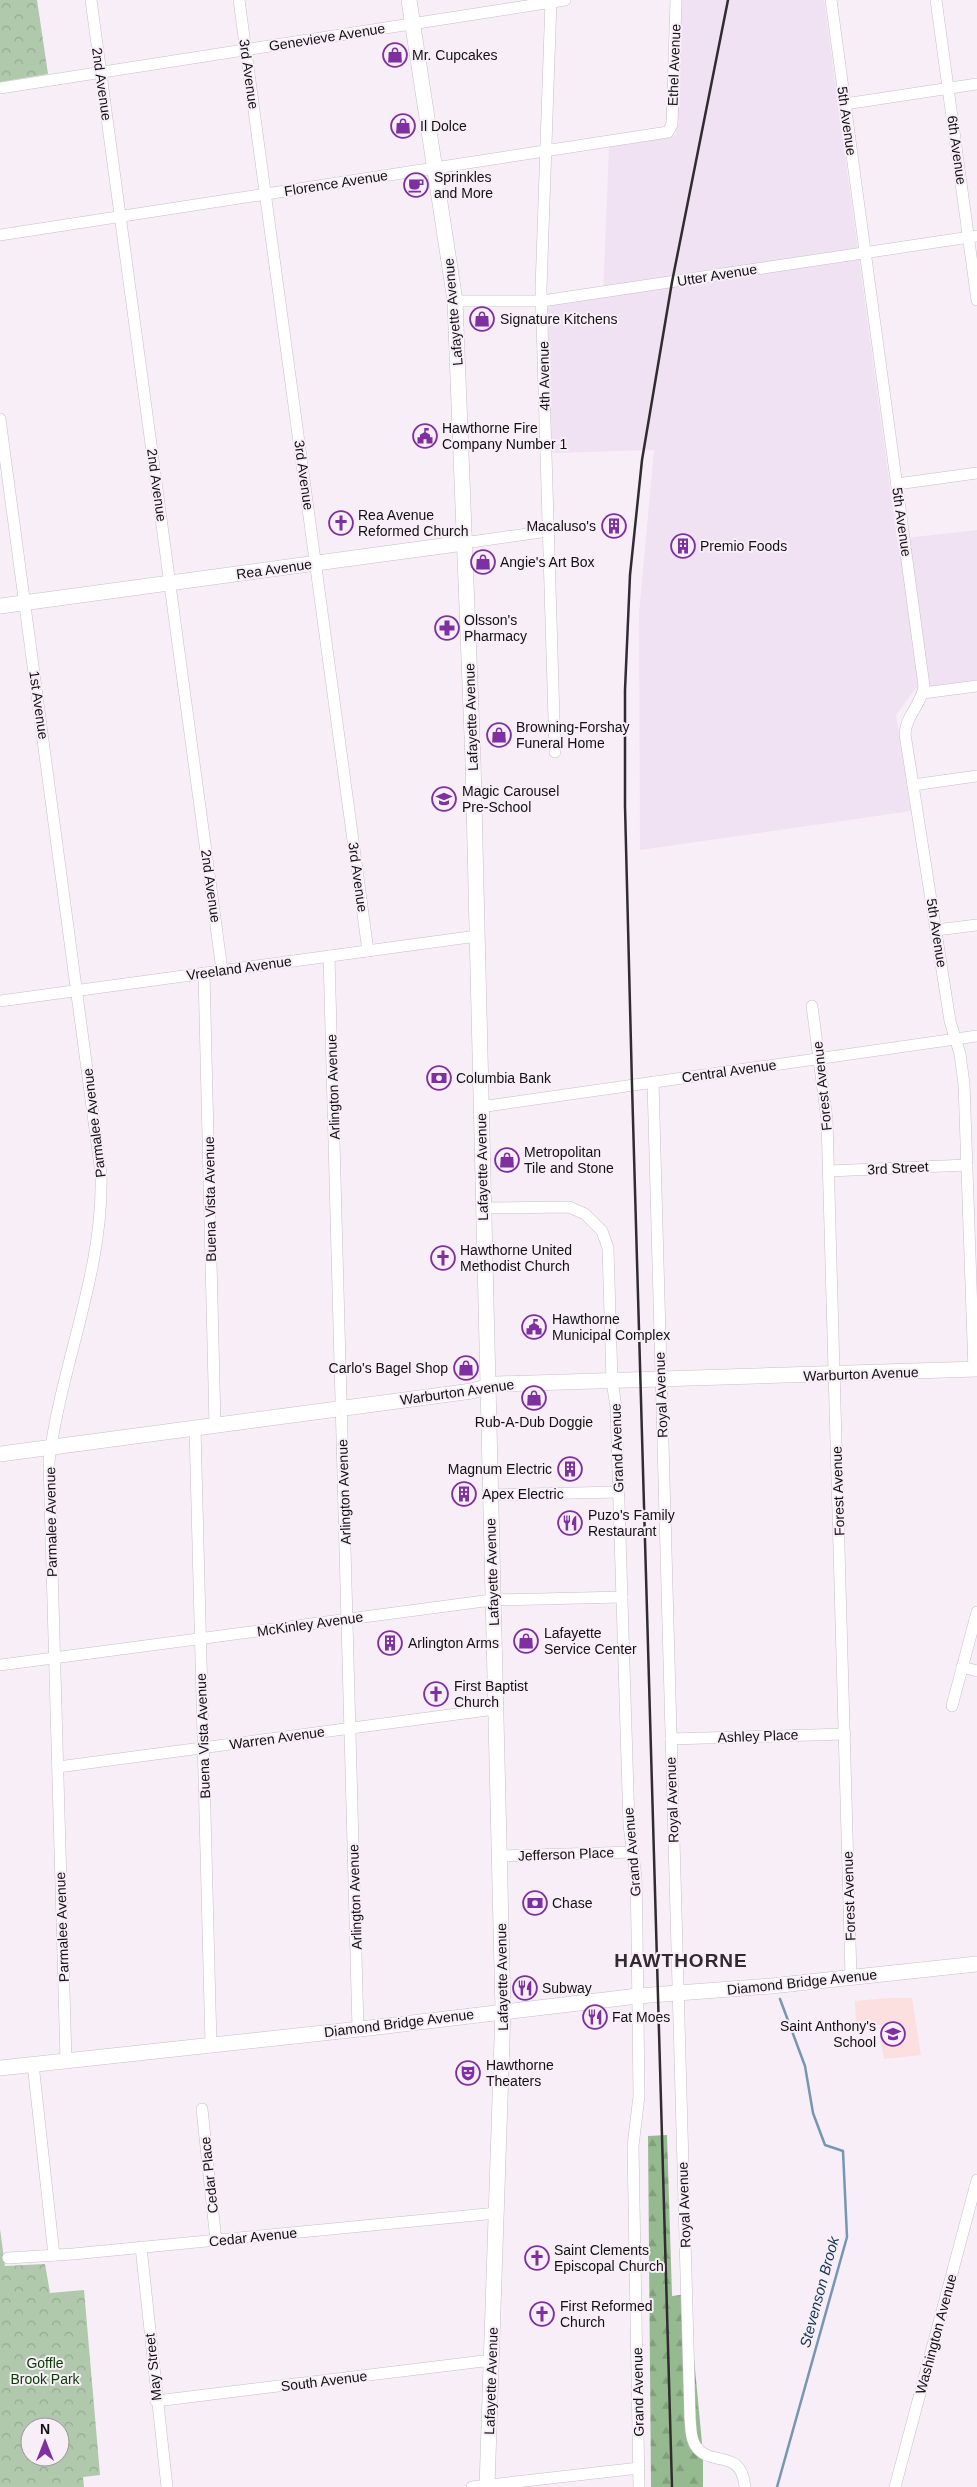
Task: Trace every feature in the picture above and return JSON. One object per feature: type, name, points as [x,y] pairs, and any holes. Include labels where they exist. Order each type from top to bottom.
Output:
[{"type":"street","name":"2nd Avenue","points":[[91,0],[222,970]]},
{"type":"street","name":"3rd Avenue","points":[[239,0],[368,950]]},
{"type":"street","name":"Lafayette Avenue","points":[[409,0],[455,301],[477,936],[489,1495],[503,2010],[492,2360],[482,2486]]},
{"type":"street","name":"Genevieve Avenue","points":[[0,88],[565,0]]},
{"type":"street","name":"Ethel Avenue","points":[[671,130],[676,0]]},
{"type":"street","name":"5th Avenue","points":[[831,0],[897,484],[923,693],[906,726],[913,785],[950,1021],[956,1039],[964,1084],[975,1369]]},
{"type":"street","name":"6th Avenue","points":[[936,0],[948,88],[973,237],[977,300]]},
{"type":"street","name":"4th Avenue","points":[[551,1],[542,301],[555,752]]},
{"type":"street","points":[[845,104],[977,84]]},
{"type":"street","name":"Florence Avenue","points":[[0,235],[671,130]]},
{"type":"street","name":"Utter Avenue","points":[[455,301],[542,301],[973,237]]},
{"type":"street","name":"1st Avenue","points":[[0,419],[77,990]]},
{"type":"street","points":[[897,484],[977,474]]},
{"type":"street","name":"Rea Avenue","points":[[0,606],[548,532]]},
{"type":"street","points":[[923,693],[977,686]]},
{"type":"street","points":[[913,785],[977,776]]},
{"type":"street","points":[[936,930],[977,925]]},
{"type":"street","name":"Vreeland Avenue","points":[[0,1001],[477,936]]},
{"type":"street","name":"Arlington Avenue","points":[[329,956],[358,2029]]},
{"type":"street","name":"Buena Vista Avenue","points":[[204,973],[215,1425]]},
{"type":"street","name":"Parmalee Avenue","points":[[66,2061],[50,1447],[93,1266],[101,1213],[99,1152],[77,990]]},
{"type":"street","name":"Forest Avenue","points":[[812,1006],[826,1105],[829,1171],[851,1977]]},
{"type":"street","name":"Central Avenue","points":[[480,1107],[977,1036]]},
{"type":"street","name":"Royal Avenue","points":[[653,1082],[691,2431],[693,2441],[700,2450],[711,2456],[728,2459],[738,2467],[745,2487]]},
{"type":"street","name":"3rd Street","points":[[829,1171],[967,1165]]},
{"type":"street","name":"Grand Avenue","points":[[483,1208],[569,1207],[578,1210],[593,1223],[605,1236],[608,1248],[612,1381],[616,1407],[629,1825],[636,1876],[639,2096],[633,2146],[639,2487]]},
{"type":"street","name":"Warburton Avenue","points":[[0,1454],[472,1391],[497,1384],[975,1369]]},
{"type":"street","name":"Buena Vista Avenue","points":[[195,1428],[212,2045]]},
{"type":"street","points":[[489,1495],[618,1492]]},
{"type":"street","name":"McKinley Avenue","points":[[0,1665],[492,1600],[622,1597]]},
{"type":"street","points":[[952,1706],[977,1612]]},
{"type":"street","points":[[962,1667],[977,1671]]},
{"type":"street","name":"Warren Avenue","points":[[58,1768],[496,1709]]},
{"type":"street","name":"Ashley Place","points":[[671,1739],[845,1734]]},
{"type":"street","name":"Jefferson Place","points":[[500,1856],[633,1852]]},
{"type":"street","name":"Diamond Bridge Avenue","points":[[0,2068],[358,2029],[503,2010],[977,1964]]},
{"type":"street","points":[[33,2064],[54,2255]]},
{"type":"street","name":"Cedar Place","points":[[202,2109],[216,2240]]},
{"type":"street","name":"Washington Avenue","points":[[895,2487],[974,2206],[977,2180]]},
{"type":"street","name":"Cedar Avenue","points":[[8,2258],[497,2213]]},
{"type":"street","name":"May Street","points":[[141,2247],[156,2401],[167,2487]]},
{"type":"street","name":"South Avenue","points":[[156,2401],[492,2360]]},
{"type":"street","points":[[482,2486],[639,2468]]},
{"type":"shaded area","points":[[682,0],[824,0],[897,539],[977,530],[977,680],[916,688],[896,715],[911,811],[640,850],[639,614],[654,450],[552,453],[548,305],[603,297],[609,146],[676,135]]},
{"type":"shaded area","points":[[912,1998],[921,2055],[884,2059],[880,2036],[886,2034],[887,2025],[856,2025],[855,2001]]},
{"type":"green space","points":[[0,0],[37,0],[48,74],[0,82]]},
{"type":"green space","points":[[667,2135],[672,2296],[688,2294],[703,2454],[703,2487],[651,2487],[648,2136]]},
{"type":"green space","name":"Goffle Brook Park","points":[[0,2229],[5,2266],[45,2264],[50,2293],[84,2290],[100,2475],[83,2477],[84,2487],[0,2487]]},
{"type":"waterway","name":"Stevenson Brook","points":[[777,2487],[847,2237],[843,2151],[825,2145],[813,2113],[805,2066],[780,1999]]},
{"type":"railway","points":[[672,2487],[632,1085],[625,806],[625,690],[630,575],[642,460],[672,282],[728,0]]},
{"type":"place","name":"Mr. Cupcakes","points":[[395,55]]},
{"type":"place","name":"Il Dolce","points":[[403,126]]},
{"type":"place","name":"Sprinkles and More","points":[[416,185]]},
{"type":"place","name":"Signature Kitchens","points":[[482,319]]},
{"type":"place","name":"Hawthorne Fire Company Number 1","points":[[425,436]]},
{"type":"place","name":"Rea Avenue Reformed Church","points":[[341,523]]},
{"type":"place","name":"Macaluso's","points":[[614,526]]},
{"type":"place","name":"Premio Foods","points":[[683,546]]},
{"type":"place","name":"Angie's Art Box","points":[[483,562]]},
{"type":"place","name":"Olsson's Pharmacy","points":[[447,628]]},
{"type":"place","name":"Browning-Forshay Funeral Home","points":[[499,735]]},
{"type":"place","name":"Magic Carousel Pre-School","points":[[444,799]]},
{"type":"place","name":"Columbia Bank","points":[[439,1078]]},
{"type":"place","name":"Metropolitan Tile and Stone","points":[[507,1160]]},
{"type":"place","name":"Hawthorne United Methodist Church","points":[[443,1258]]},
{"type":"place","name":"Hawthorne Municipal Complex","points":[[534,1327]]},
{"type":"place","name":"Carlo's Bagel Shop","points":[[466,1368]]},
{"type":"place","name":"Rub-A-Dub Doggie","points":[[534,1398]]},
{"type":"place","name":"Magnum Electric","points":[[570,1469]]},
{"type":"place","name":"Apex Electric","points":[[464,1494]]},
{"type":"place","name":"Puzo's Family Restaurant","points":[[570,1523]]},
{"type":"place","name":"Lafayette Service Center","points":[[526,1641]]},
{"type":"place","name":"Arlington Arms","points":[[390,1643]]},
{"type":"place","name":"First Baptist Church","points":[[436,1694]]},
{"type":"place","name":"Chase","points":[[535,1903]]},
{"type":"place","name":"Subway","points":[[525,1988]]},
{"type":"place","name":"Fat Moes","points":[[595,2017]]},
{"type":"place","name":"Saint Anthony's School","points":[[893,2034]]},
{"type":"place","name":"Hawthorne Theaters","points":[[468,2073]]},
{"type":"place","name":"Saint Clements Episcopal Church","points":[[537,2258]]},
{"type":"place","name":"First Reformed Church","points":[[542,2314]]},
{"type":"district","name":"HAWTHORNE","points":[[681,1960]]}]
